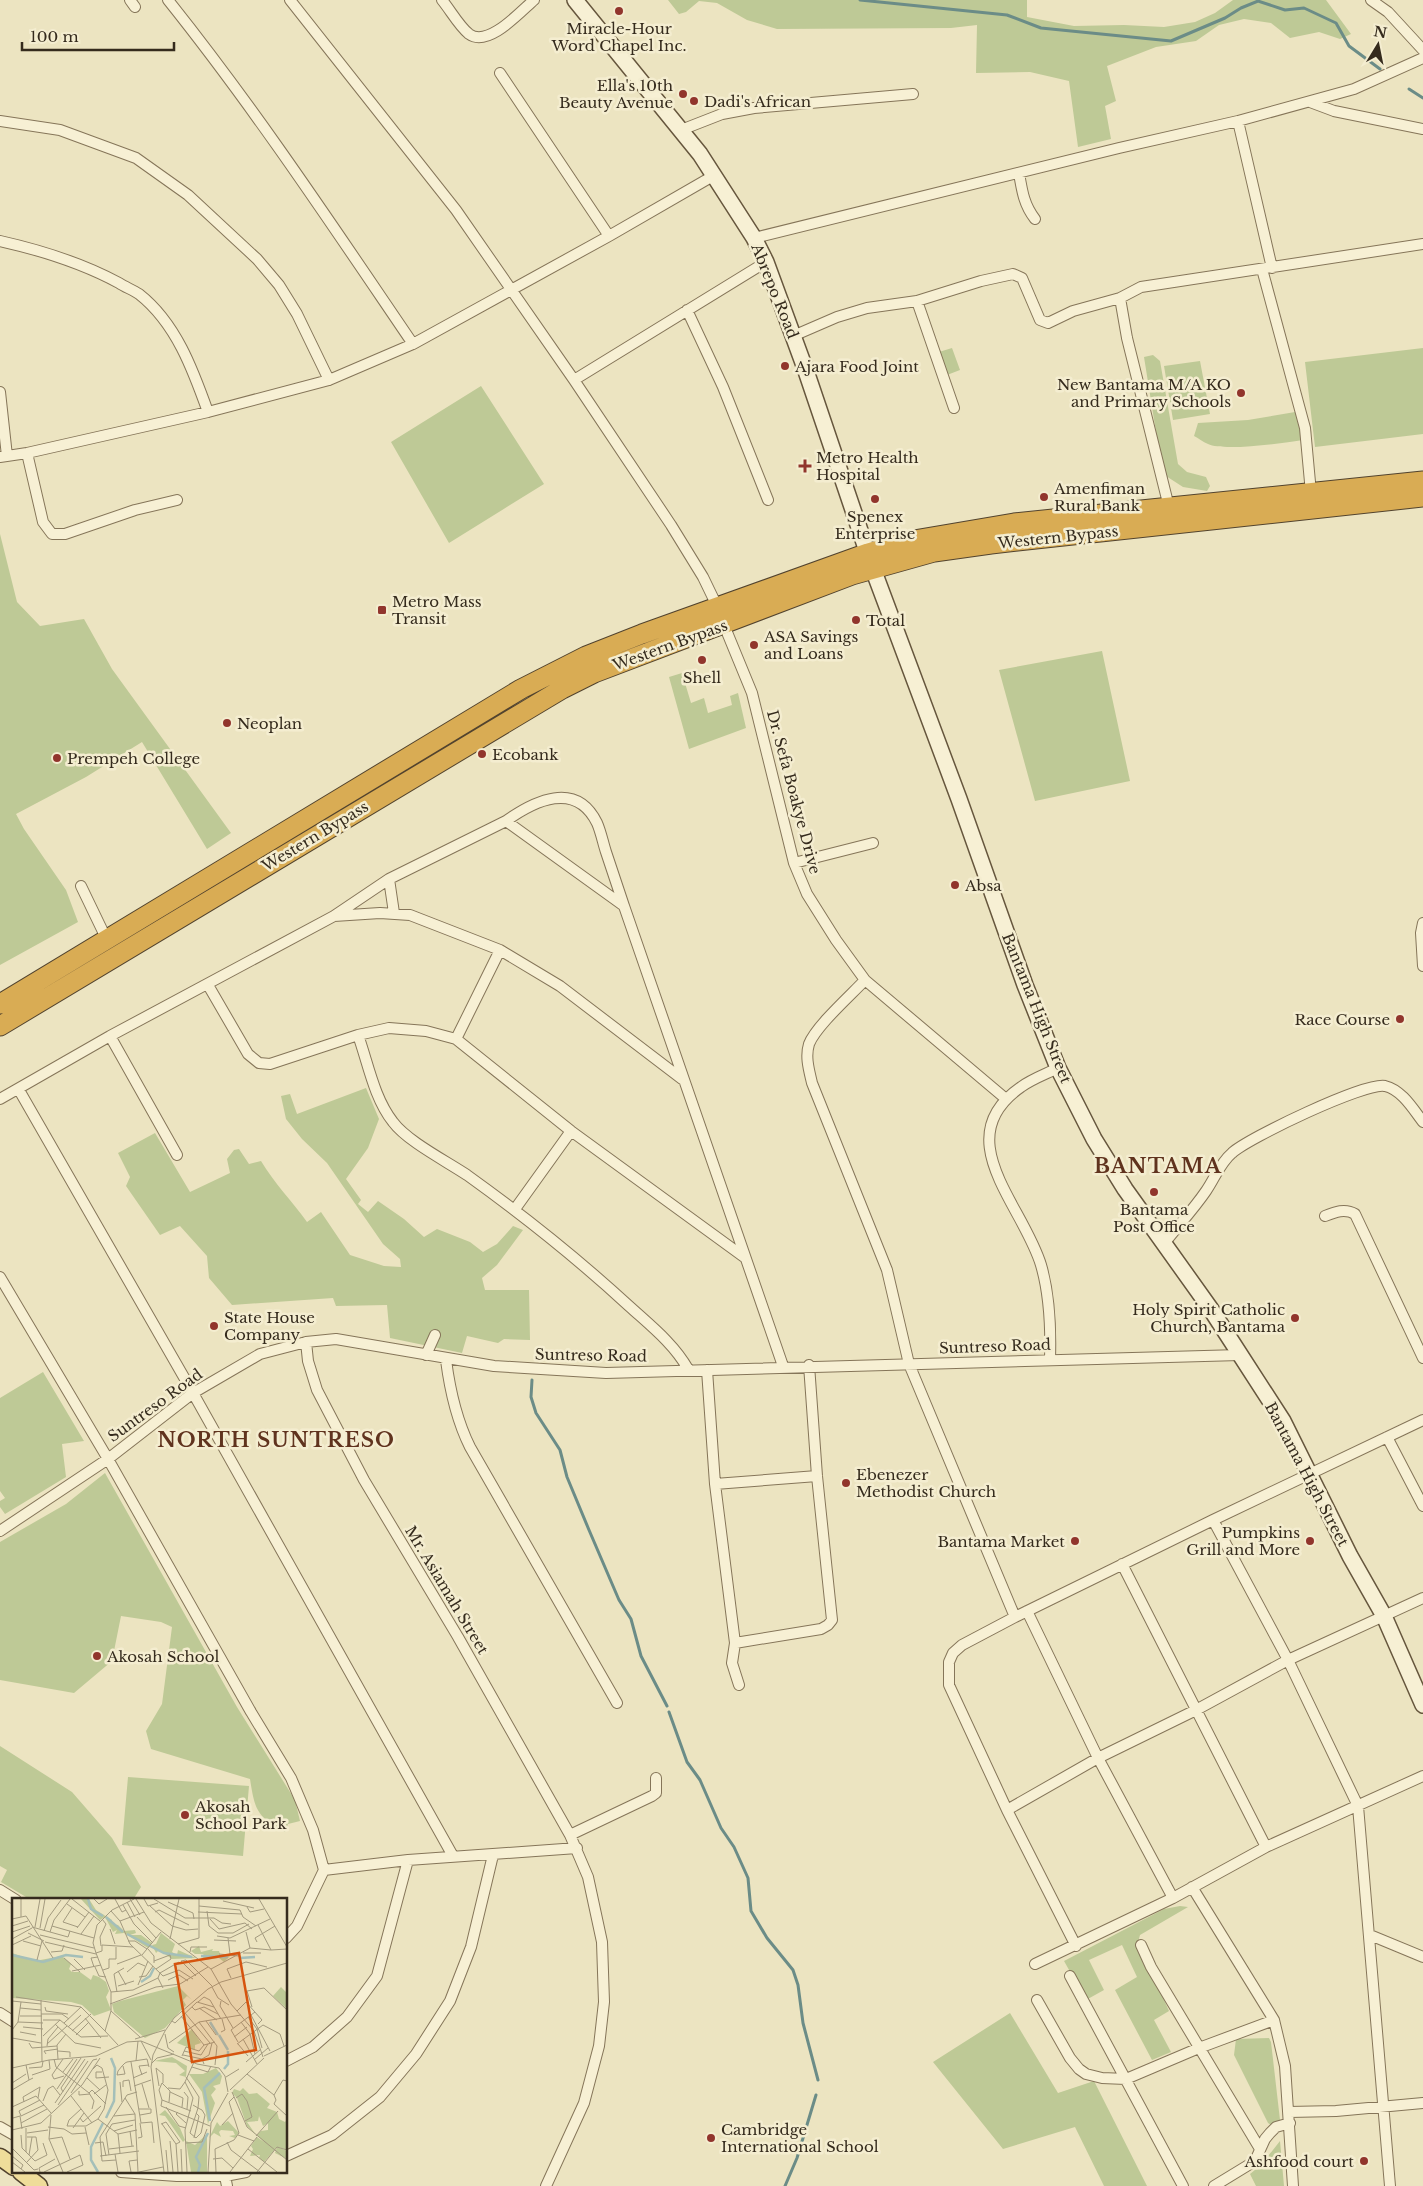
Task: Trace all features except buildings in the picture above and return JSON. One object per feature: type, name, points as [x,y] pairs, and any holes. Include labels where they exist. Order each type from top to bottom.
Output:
[{"type":"highway","name":"Western Bypass","points":[[0,1026],[551,696],[594,673],[761,610],[871,561],[908,541],[988,527],[1423,481]]},
{"type":"highway","name":"Western Bypass","points":[[0,1004],[538,680],[586,656],[717,606],[871,561],[991,544],[1423,497]]},
{"type":"highway","points":[[538,680],[551,696]]},
{"type":"main road","name":"Abrepo Road","points":[[575,0],[700,154],[754,238],[766,262],[793,336],[871,561]]},
{"type":"main road","name":"Bantama High Street","points":[[871,561],[1025,985],[1058,1068],[1094,1139],[1125,1190],[1210,1308],[1282,1421],[1310,1473],[1350,1556],[1384,1616],[1423,1705]]},
{"type":"main road","points":[[0,2157],[12,2166]]},
{"type":"main road","points":[[24,2174],[39,2186]]},
{"type":"street","points":[[168,0],[208,50],[281,152],[413,344]]},
{"type":"street","points":[[290,0],[456,210],[574,380],[671,525],[703,577],[717,606]]},
{"type":"street","points":[[442,0],[467,32],[474,37],[484,38],[493,35],[534,0]]},
{"type":"street","points":[[1371,0],[1388,12],[1423,50]]},
{"type":"street","points":[[754,238],[1119,148],[1238,122],[1354,89],[1423,58]]},
{"type":"street","points":[[500,73],[609,236]]},
{"type":"street","points":[[681,130],[722,114],[754,108],[913,94]]},
{"type":"street","points":[[1310,102],[1334,112],[1423,129]]},
{"type":"street","points":[[0,121],[60,130],[136,158],[188,195],[257,259],[280,285],[298,314],[330,380]]},
{"type":"street","points":[[1238,122],[1267,268],[1305,428],[1311,493]]},
{"type":"street","points":[[1019,173],[1022,196],[1028,210],[1035,219]]},
{"type":"street","points":[[0,392],[4,456],[27,453],[208,412],[330,380],[413,344],[609,236],[713,176]]},
{"type":"street","points":[[0,240],[28,247],[107,276],[139,294],[167,323],[193,370],[208,412]]},
{"type":"street","points":[[793,336],[837,317],[867,308],[917,301],[981,281],[1013,274],[1022,278],[1040,320],[1048,323],[1073,311],[1120,298],[1141,288],[1423,244]]},
{"type":"street","points":[[574,380],[766,262]]},
{"type":"street","points":[[1120,298],[1127,338],[1169,508]]},
{"type":"street","points":[[917,301],[954,408]]},
{"type":"street","points":[[686,310],[723,387],[768,500]]},
{"type":"street","points":[[27,453],[43,522],[52,534],[65,534],[135,510],[177,500]]},
{"type":"street","name":"Dr. Sefa Boakye Drive","points":[[724,625],[752,693],[794,863],[807,894],[836,940],[865,980],[1006,1099]]},
{"type":"street","points":[[0,1099],[19,1090],[110,1036],[334,916],[389,880],[506,821],[525,808],[547,799],[563,797],[577,801],[587,809],[597,822],[744,1258],[784,1366]]},
{"type":"street","points":[[506,821],[624,906]]},
{"type":"street","points":[[794,863],[873,843]]},
{"type":"street","points":[[389,880],[394,914]]},
{"type":"street","points":[[81,886],[108,940]]},
{"type":"street","points":[[334,916],[410,915],[500,950],[560,986],[683,1080]]},
{"type":"street","points":[[1423,923],[1423,966]]},
{"type":"street","points":[[456,1039],[500,950]]},
{"type":"street","points":[[865,980],[820,1028],[809,1044],[807,1064],[812,1083],[887,1270],[909,1364],[1015,1617]]},
{"type":"street","points":[[208,985],[248,1054],[259,1063],[270,1064],[358,1034],[389,1028],[406,1028],[456,1039],[571,1131],[744,1258]]},
{"type":"street","points":[[358,1034],[382,1104],[392,1121],[403,1133],[440,1156],[515,1209],[592,1272],[680,1354],[688,1370]]},
{"type":"street","points":[[110,1036],[177,1155]]},
{"type":"street","points":[[1050,1359],[1050,1322],[1040,1264],[993,1164],[988,1145],[989,1128],[992,1120],[996,1111],[1006,1099],[1021,1087],[1058,1068]]},
{"type":"street","points":[[1163,1244],[1206,1192],[1230,1154],[1243,1144],[1296,1117],[1337,1100],[1383,1086],[1394,1090],[1403,1097],[1423,1122]]},
{"type":"street","points":[[19,1090],[193,1393],[453,1856]]},
{"type":"street","points":[[515,1209],[571,1131]]},
{"type":"street","points":[[1325,1216],[1337,1211],[1349,1210],[1355,1214],[1423,1358]]},
{"type":"street","points":[[0,1277],[108,1458],[251,1712],[291,1778],[313,1830],[324,1870],[297,1926],[288,1936]]},
{"type":"street","points":[[426,1354],[435,1335]]},
{"type":"street","name":"Suntreso Road","points":[[0,1531],[108,1458],[193,1393],[260,1354],[306,1342],[336,1339],[426,1354],[446,1360],[494,1366],[606,1373],[809,1365],[1240,1355]]},
{"type":"street","name":"Mr. Asiamah Street","points":[[306,1342],[308,1361],[317,1390],[360,1472],[458,1637],[570,1835],[588,1877],[602,1942],[604,2002],[599,2046],[584,2103],[546,2186]]},
{"type":"street","points":[[446,1360],[450,1394],[459,1425],[617,1703]]},
{"type":"street","points":[[735,1643],[822,1629],[828,1626],[832,1620],[817,1476],[809,1365]]},
{"type":"street","points":[[707,1370],[715,1484],[735,1643],[732,1663],[739,1684]]},
{"type":"street","points":[[1076,1946],[1008,1810],[949,1685],[947,1673],[953,1653],[962,1645],[1026,1611],[1423,1420]]},
{"type":"street","points":[[1388,1437],[1423,1506]]},
{"type":"street","points":[[715,1484],[817,1476]]},
{"type":"street","points":[[1213,1520],[1288,1660],[1358,1806],[1390,2186]]},
{"type":"street","points":[[1122,1564],[1266,1847]]},
{"type":"street","points":[[1008,1810],[1098,1758],[1196,1710],[1288,1660],[1423,1598]]},
{"type":"street","points":[[1026,1611],[1098,1758],[1173,1898]]},
{"type":"street","points":[[1036,1964],[1173,1898],[1266,1847],[1423,1776]]},
{"type":"street","points":[[570,1835],[652,1796],[656,1793],[656,1778]]},
{"type":"street","points":[[324,1870],[453,1856],[493,1855],[577,1848]]},
{"type":"street","points":[[288,2155],[332,2135],[380,2097],[416,2054],[450,2001],[471,1947],[493,1855]]},
{"type":"street","points":[[288,2060],[313,2047],[347,2017],[377,1976],[408,1860]]},
{"type":"street","points":[[1192,1887],[1274,2020],[1285,2066],[1290,2118],[1293,2186]]},
{"type":"street","points":[[0,1890],[13,1898]]},
{"type":"street","points":[[1370,1935],[1423,1957]]},
{"type":"street","points":[[1141,1945],[1199,2048],[1260,2149]]},
{"type":"street","points":[[1070,1976],[1183,2186]]},
{"type":"street","points":[[1037,2000],[1070,2058],[1079,2069],[1093,2076],[1126,2079],[1199,2048],[1274,2020]]},
{"type":"street","points":[[0,2013],[12,2021]]},
{"type":"street","points":[[1214,2186],[1255,2160],[1265,2139],[1276,2127],[1290,2118],[1336,2111],[1423,2103]]},
{"type":"street","points":[[0,2127],[12,2134]]},
{"type":"street","points":[[150,2174],[226,2181],[242,2174]]},
{"type":"green space","points":[[668,0],[1027,0],[1027,17],[1074,26],[1124,25],[1164,27],[1195,22],[1215,13],[1233,0],[1326,0],[1351,34],[1340,39],[1319,32],[1290,38],[1271,23],[1244,19],[1219,25],[1196,41],[1156,47],[1107,66],[1116,101],[1105,106],[1111,139],[1078,147],[1069,81],[1030,72],[976,73],[977,25],[951,28],[777,29],[747,20],[717,3],[699,1],[686,12],[679,14]]},
{"type":"green space","points":[[952,348],[960,370],[947,375],[939,352]]},
{"type":"green space","points":[[1423,348],[1423,434],[1315,447],[1305,362]]},
{"type":"green space","points":[[1153,355],[1160,361],[1178,464],[1187,472],[1206,477],[1210,486],[1207,491],[1183,487],[1166,476],[1160,457],[1144,357]]},
{"type":"green space","points":[[1200,361],[1210,414],[1173,420],[1164,366]]},
{"type":"green space","points":[[481,386],[544,484],[449,543],[391,442]]},
{"type":"green space","points":[[1301,411],[1310,424],[1310,439],[1258,446],[1228,447],[1208,444],[1194,436],[1198,423],[1248,420]]},
{"type":"green space","name":"Prempeh College","points":[[0,534],[17,602],[40,626],[84,619],[112,669],[231,833],[207,849],[142,742],[86,777],[16,814],[24,829],[66,890],[78,922],[0,965]]},
{"type":"green space","points":[[1102,651],[1130,781],[1035,801],[999,670]]},
{"type":"green space","points":[[682,673],[691,703],[704,698],[708,713],[732,705],[730,696],[738,693],[746,728],[689,749],[669,677]]},
{"type":"green space","points":[[366,1088],[379,1119],[368,1148],[346,1179],[361,1200],[358,1204],[368,1212],[378,1201],[404,1219],[424,1237],[437,1229],[470,1242],[483,1252],[497,1244],[513,1226],[523,1230],[497,1265],[482,1278],[485,1290],[529,1290],[530,1340],[504,1339],[498,1343],[467,1336],[462,1353],[390,1338],[387,1305],[336,1306],[333,1298],[232,1305],[209,1278],[207,1256],[180,1226],[160,1235],[126,1186],[130,1177],[118,1153],[155,1133],[190,1192],[230,1173],[227,1159],[234,1150],[239,1149],[249,1164],[261,1161],[307,1222],[321,1212],[350,1255],[384,1266],[401,1267],[400,1259],[383,1244],[327,1163],[302,1139],[286,1119],[281,1096],[290,1094],[297,1114]]},
{"type":"green space","points":[[43,1372],[84,1441],[62,1444],[66,1477],[5,1514],[0,1507],[0,1501],[5,1498],[0,1491],[0,1398]]},
{"type":"green space","points":[[105,1473],[237,1707],[295,1800],[300,1821],[288,1824],[285,1832],[268,1821],[258,1811],[250,1779],[151,1749],[146,1731],[162,1704],[172,1627],[161,1622],[121,1616],[112,1661],[74,1693],[0,1680],[0,1542],[66,1504]]},
{"type":"green space","points":[[0,1746],[72,1792],[112,1838],[141,1887],[134,1898],[28,1898],[1,1882],[7,1870],[0,1866]]},
{"type":"green space","name":"Akosah School Park","points":[[128,1777],[249,1786],[243,1856],[122,1845]]},
{"type":"green space","points":[[1180,1906],[1188,1907],[1140,1935],[1138,1942],[1169,2011],[1154,2020],[1171,2052],[1152,2060],[1115,1990],[1137,1977],[1122,1945],[1089,1960],[1104,1990],[1086,2000],[1064,1961],[1164,1909]]},
{"type":"green space","points":[[1010,2013],[1058,2093],[1094,2081],[1147,2186],[1104,2186],[1075,2127],[1003,2149],[933,2062]]},
{"type":"green space","points":[[1269,2038],[1280,2120],[1271,2125],[1268,2123],[1234,2055],[1236,2039]]},
{"type":"green space","points":[[1280,2141],[1284,2186],[1256,2186],[1250,2174],[1261,2165]]},
{"type":"waterway","points":[[860,0],[1007,15],[1041,28],[1171,41],[1225,18],[1241,8],[1258,1],[1285,10],[1304,8],[1336,23],[1349,46],[1380,69]]},
{"type":"waterway","points":[[1409,89],[1423,98]]},
{"type":"waterway","points":[[532,1380],[531,1397],[536,1413],[560,1450],[567,1477],[589,1530],[619,1600],[631,1619],[641,1656],[667,1706]]},
{"type":"waterway","points":[[669,1712],[687,1762],[700,1780],[721,1828],[734,1847],[748,1878],[751,1911],[767,1938],[793,1970],[798,1985],[803,2023],[818,2080]]},
{"type":"waterway","points":[[785,2186],[797,2158],[816,2095]]},
{"type":"place","name":"Miracle-Hour Word Chapel Inc.","points":[[619,11]]},
{"type":"place","name":"Ella's 10th Beauty Avenue","points":[[683,94]]},
{"type":"place","name":"Dadi's African","points":[[694,101]]},
{"type":"place","name":"Ajara Food Joint","points":[[785,366]]},
{"type":"place","name":"New Bantama M/A KO and Primary Schools","points":[[1241,393]]},
{"type":"place","name":"Metro Health Hospital","points":[[805,466]]},
{"type":"place","name":"Amenfiman Rural Bank","points":[[1044,497]]},
{"type":"place","name":"Spenex Enterprise","points":[[875,499]]},
{"type":"place","name":"Metro Mass Transit","points":[[382,610]]},
{"type":"place","name":"Total","points":[[856,620]]},
{"type":"place","name":"ASA Savings and Loans","points":[[754,645]]},
{"type":"place","name":"Shell","points":[[702,660]]},
{"type":"place","name":"Neoplan","points":[[227,723]]},
{"type":"place","name":"Ecobank","points":[[482,754]]},
{"type":"place","name":"Prempeh College","points":[[57,758]]},
{"type":"place","name":"Absa","points":[[955,885]]},
{"type":"place","name":"Race Course","points":[[1400,1019]]},
{"type":"place","name":"Bantama Post Office","points":[[1154,1192]]},
{"type":"place","name":"Holy Spirit Catholic Church, Bantama","points":[[1295,1318]]},
{"type":"place","name":"State House Company","points":[[214,1326]]},
{"type":"place","name":"Ebenezer Methodist Church","points":[[846,1483]]},
{"type":"place","name":"Bantama Market","points":[[1075,1541]]},
{"type":"place","name":"Pumpkins Grill and More","points":[[1310,1541]]},
{"type":"place","name":"Akosah School","points":[[97,1656]]},
{"type":"place","name":"Akosah School Park","points":[[185,1815]]},
{"type":"place","name":"Cambridge International School","points":[[711,2138]]},
{"type":"place","name":"Ashfood court","points":[[1364,2161]]},
{"type":"district","name":"BANTAMA","points":[[1158,1166]]},
{"type":"district","name":"NORTH SUNTRESO","points":[[276,1440]]}]
